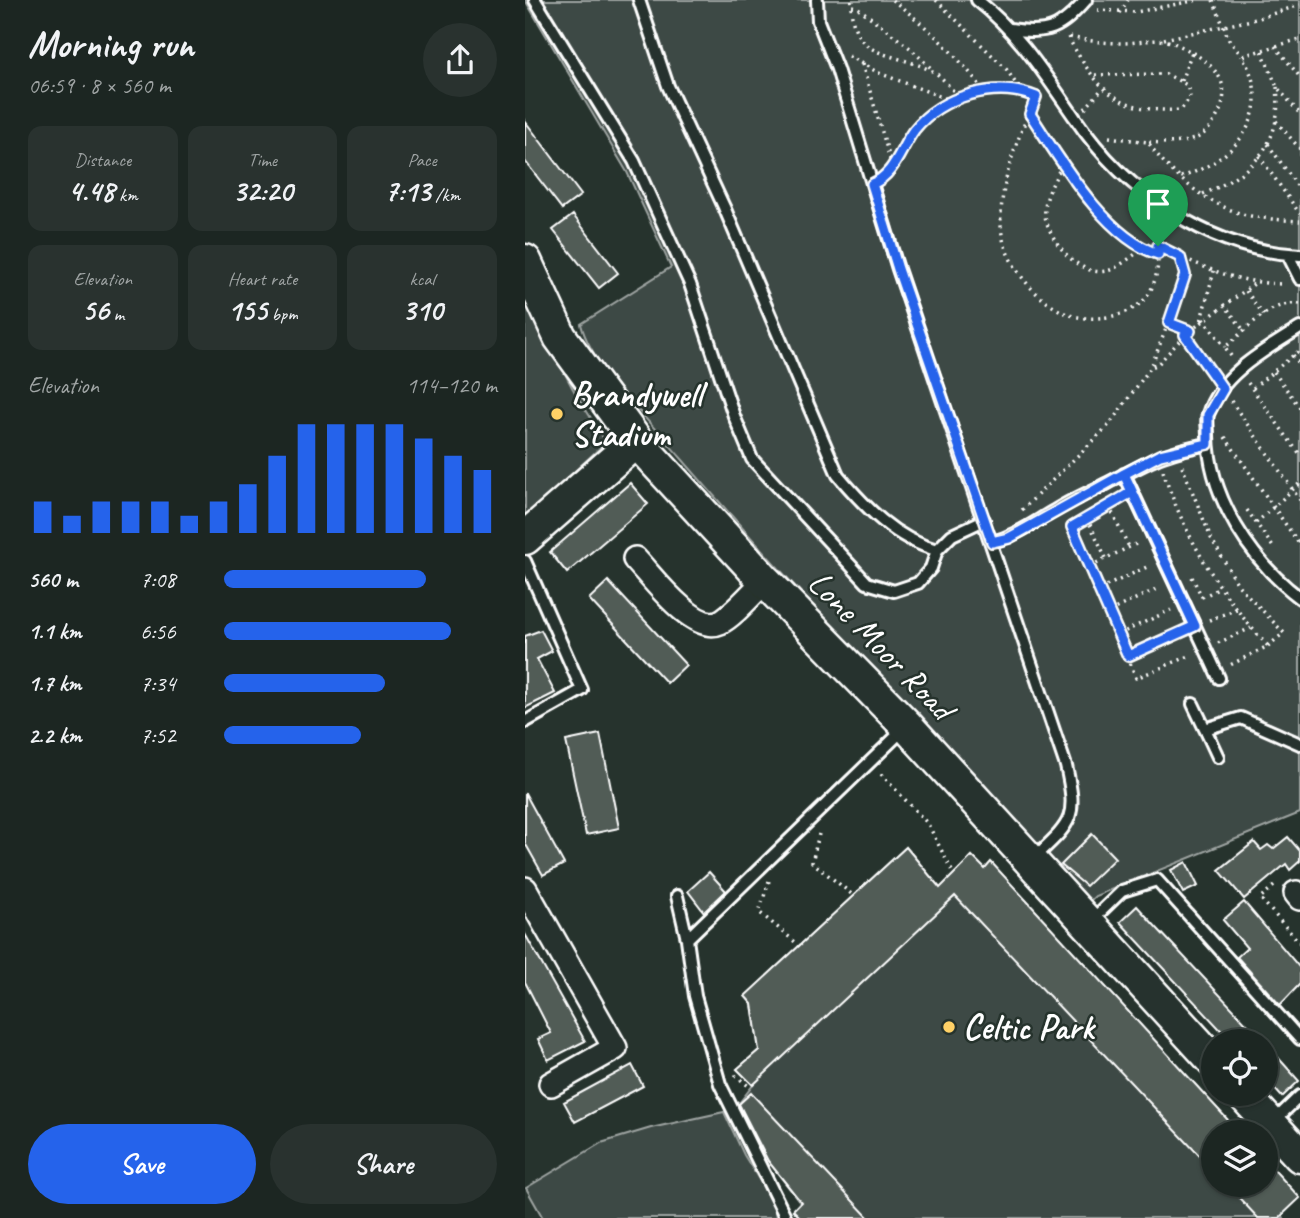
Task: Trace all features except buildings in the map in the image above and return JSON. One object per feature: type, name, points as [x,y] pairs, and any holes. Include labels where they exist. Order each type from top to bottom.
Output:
[{"type":"main road","name":"Lone Moor Road","points":[[525,261],[560,337],[636,441],[765,581],[907,726],[1201,1047]]},
{"type":"main road","points":[[525,538],[636,441]]},
{"type":"main road","points":[[1254,1106],[1267,1120]]},
{"type":"main road","points":[[1278,1132],[1300,1156]]},
{"type":"street","points":[[635,559],[692,619],[708,625],[720,622],[765,581]]},
{"type":"street","points":[[525,889],[615,1048],[551,1084]]},
{"type":"lane","points":[[535,0],[634,161],[690,284],[734,416],[752,459],[867,583],[894,591],[918,583],[931,568],[937,550],[952,535],[984,520]]},
{"type":"lane","points":[[639,0],[668,86],[725,206],[838,475],[867,511],[901,534],[937,550]]},
{"type":"lane","points":[[817,0],[818,21],[837,69],[898,269],[992,542],[1024,648],[1054,726],[1073,796],[1071,819],[1029,862]]},
{"type":"lane","points":[[977,0],[1010,29],[1108,160],[1157,204],[1211,232],[1265,251],[1300,255]]},
{"type":"lane","points":[[1010,29],[1046,32],[1064,24],[1084,2]]},
{"type":"lane","points":[[1288,255],[1300,279]]},
{"type":"lane","points":[[1300,328],[1252,358],[1223,389],[1208,415],[1208,444],[1217,485],[1231,517],[1254,552],[1280,581],[1300,598]]},
{"type":"lane","points":[[992,542],[1009,538],[1055,510],[1160,455],[1208,444]]},
{"type":"lane","points":[[1124,474],[1218,674]]},
{"type":"lane","points":[[525,561],[582,690],[525,722]]},
{"type":"lane","points":[[1193,704],[1218,757]]},
{"type":"lane","points":[[1205,729],[1241,718],[1300,744]]},
{"type":"lane","points":[[687,939],[907,726]]},
{"type":"lane","points":[[1089,924],[1122,891],[1157,880],[1300,1039]]},
{"type":"lane","points":[[677,896],[687,939],[695,996],[720,1084],[786,1218]]},
{"type":"lane","points":[[1275,1120],[1300,1096]]},
{"type":"path","points":[[892,0],[956,57],[985,92]]},
{"type":"path","points":[[936,0],[1007,70],[1020,90]]},
{"type":"path","points":[[1120,13],[1128,0]]},
{"type":"path","points":[[1167,0],[1171,6]]},
{"type":"path","points":[[1084,2],[1090,9],[1120,13],[1198,0]]},
{"type":"path","points":[[1181,177],[1215,164],[1229,154],[1250,125],[1253,78],[1242,56],[1229,40],[1213,0]]},
{"type":"path","points":[[851,3],[904,43],[960,98]]},
{"type":"path","points":[[851,3],[853,30],[866,45],[934,72]]},
{"type":"path","points":[[1062,36],[1119,43],[1162,39],[1300,5]]},
{"type":"path","points":[[1068,37],[1091,75],[1102,89],[1132,106],[1181,110],[1189,97],[1187,85],[1166,74],[1091,75]]},
{"type":"path","points":[[1087,134],[1172,143],[1192,140],[1209,130],[1219,114],[1225,96],[1221,79],[1210,64],[1192,52],[1162,39]]},
{"type":"path","points":[[1242,56],[1300,39]]},
{"type":"path","points":[[1275,46],[1300,77]]},
{"type":"path","points":[[841,51],[862,64],[952,101]]},
{"type":"path","points":[[1262,51],[1277,87],[1300,114]]},
{"type":"path","points":[[1181,81],[1192,52]]},
{"type":"path","points":[[862,64],[892,166]]},
{"type":"path","points":[[1047,75],[1036,97],[1003,188],[1001,228],[1012,263],[1036,293],[1065,313],[1101,319],[1130,311],[1148,295],[1159,267],[1157,204]]},
{"type":"path","points":[[1203,194],[1236,179],[1268,144],[1276,121],[1277,87]]},
{"type":"path","points":[[1076,120],[1102,89]]},
{"type":"path","points":[[872,184],[885,178],[913,131],[937,108],[960,98],[985,92],[1020,90],[1036,97]]},
{"type":"path","points":[[1030,114],[1063,164],[1095,205],[1143,249],[1158,254]]},
{"type":"path","points":[[1276,121],[1300,149]]},
{"type":"path","points":[[1148,142],[1160,160],[1203,194],[1244,214],[1300,221]]},
{"type":"path","points":[[1268,144],[1300,190]]},
{"type":"path","points":[[1259,156],[1300,214]]},
{"type":"path","points":[[1063,164],[1051,187],[1045,214],[1052,236],[1069,258],[1093,271],[1110,270],[1143,249]]},
{"type":"path","points":[[1158,246],[1214,271],[1254,284],[1289,284]]},
{"type":"path","points":[[1031,526],[1022,510],[1109,425],[1151,367],[1185,275],[1180,257]]},
{"type":"path","points":[[1202,321],[1214,271]]},
{"type":"path","points":[[1151,367],[1157,365],[1202,321],[1254,284]]},
{"type":"path","points":[[1246,291],[1264,315]]},
{"type":"path","points":[[1224,304],[1245,332]]},
{"type":"path","points":[[1225,347],[1264,315],[1283,304],[1300,304]]},
{"type":"path","points":[[1202,321],[1225,347],[1300,456]]},
{"type":"path","points":[[1169,323],[1190,331]]},
{"type":"path","points":[[1185,335],[1300,500]]},
{"type":"path","points":[[1252,389],[1300,350]]},
{"type":"path","points":[[1293,354],[1300,365]]},
{"type":"path","points":[[1274,372],[1300,408]]},
{"type":"path","points":[[1224,449],[1222,433],[1300,545]]},
{"type":"path","points":[[1178,451],[1186,480],[1211,538],[1238,584],[1284,633],[1268,646],[1218,674]]},
{"type":"path","points":[[1160,455],[1168,486],[1198,552],[1220,588],[1268,646]]},
{"type":"path","points":[[1256,523],[1300,483]]},
{"type":"path","points":[[1132,492],[1072,527],[1110,611],[1136,678],[1251,628]]},
{"type":"path","points":[[1243,502],[1276,551]]},
{"type":"path","points":[[1109,506],[1129,547]]},
{"type":"path","points":[[1087,518],[1106,558]]},
{"type":"path","points":[[1090,566],[1153,536]]},
{"type":"path","points":[[1100,589],[1164,559]]},
{"type":"path","points":[[1110,611],[1174,580]]},
{"type":"path","points":[[1202,597],[1220,588]]},
{"type":"path","points":[[1128,656],[1237,609]]},
{"type":"path","points":[[870,762],[928,824],[952,871]]},
{"type":"path","points":[[769,860],[771,873],[759,912],[800,946]]},
{"type":"path","points":[[812,862],[854,896]]},
{"type":"path","points":[[1263,896],[1260,898],[1299,941]]},
{"type":"path","points":[[727,1069],[751,1088]]},
{"type":"shaded area","points":[[525,0],[1300,0],[1300,813],[1095,896],[1090,901],[782,572],[624,394],[597,358],[581,324],[671,267],[627,172]]},
{"type":"shaded area","name":"Brandywell Stadium","points":[[525,298],[573,389],[604,439],[603,445],[525,517]]},
{"type":"shaded area","name":"Celtic Park","points":[[906,847],[950,900],[961,894],[948,881],[972,856],[985,869],[991,862],[1201,1091],[1201,1106],[1215,1106],[1228,1120],[1201,1120],[1201,1197],[1272,1197],[1284,1218],[801,1218],[793,1210],[800,1202],[768,1161],[736,1107],[753,1085],[737,1069],[759,1050],[752,1004],[745,996]]},
{"type":"shaded area","points":[[724,1112],[744,1155],[774,1204],[776,1218],[543,1218],[526,1188],[601,1143],[651,1128]]},
{"type":"place","name":"Brandywell Stadium","points":[[557,414]]},
{"type":"place","name":"Celtic Park","points":[[949,1027]]},
{"type":"route","points":[[1158,246],[1158,254],[1143,249],[1095,205],[1063,164],[1030,114],[1036,97],[1020,90],[989,91],[960,98],[937,108],[913,131],[885,178],[872,184],[898,269],[992,542],[1009,538],[1124,474],[1195,626],[1128,656],[1072,527],[1132,492],[1124,474],[1140,464],[1160,455],[1208,444],[1208,415],[1223,389],[1185,335],[1190,331],[1169,323],[1182,288],[1184,266],[1180,257],[1158,246]]}]
